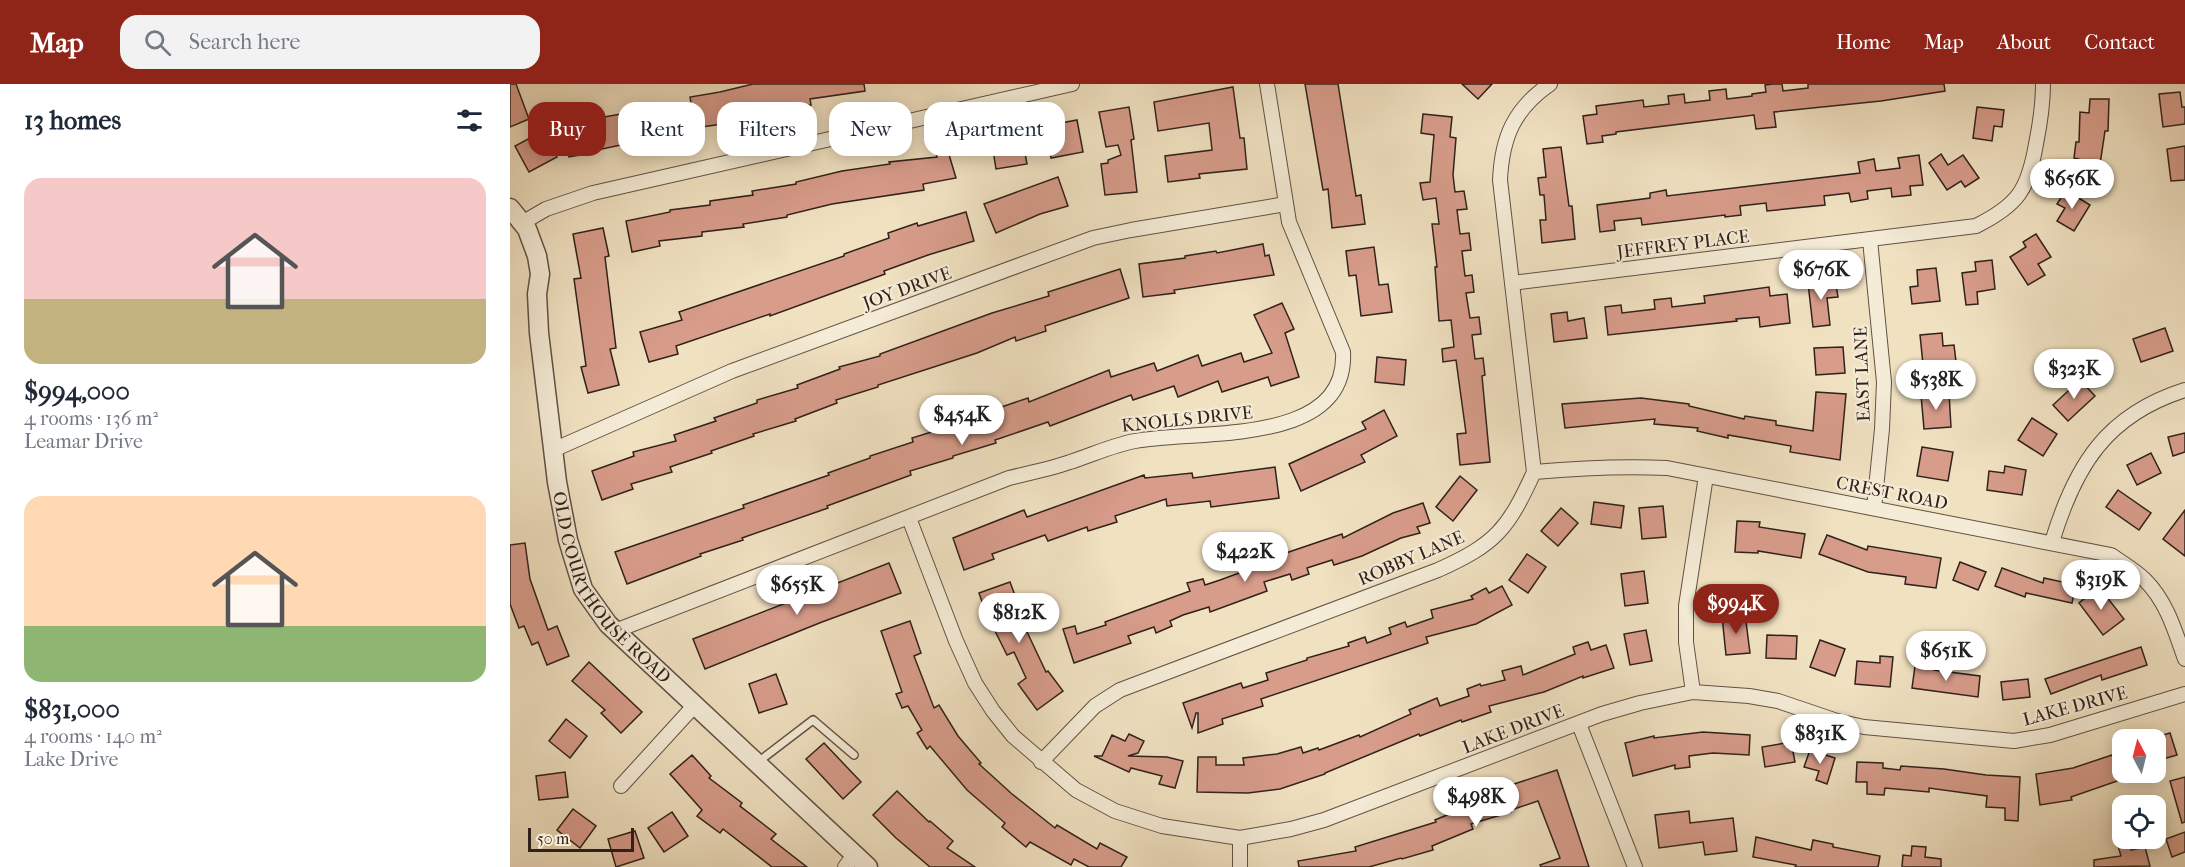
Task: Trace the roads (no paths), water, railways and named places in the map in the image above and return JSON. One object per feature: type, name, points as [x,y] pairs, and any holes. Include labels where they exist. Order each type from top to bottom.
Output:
[{"type":"street","points":[[522,223],[546,209],[593,193],[1072,84]]},
{"type":"street","name":"KNOLLS DRIVE","points":[[615,631],[1009,478],[1142,439],[1263,429],[1296,418],[1320,406],[1339,381],[1343,352],[1289,222],[1267,84]]},
{"type":"street","points":[[1534,472],[1500,180],[1501,155],[1510,128],[1519,112],[1550,84]]},
{"type":"street","name":"JEFFREY PLACE","points":[[1512,283],[1976,226],[2008,207],[2020,193],[2031,173],[2042,111],[2043,84]]},
{"type":"street","name":"JOY DRIVE","points":[[553,450],[732,371],[1093,238],[1287,204]]},
{"type":"street","name":"OLD COURTHOUSE ROAD","points":[[510,208],[527,229],[537,256],[540,274],[537,294],[539,333],[556,482],[568,540],[583,589],[596,610],[615,631],[756,764],[856,863]]},
{"type":"street","name":"EAST LANE","points":[[1870,240],[1884,382],[1874,508]]},
{"type":"street","points":[[2052,542],[2060,514],[2074,480],[2105,438],[2145,406],[2185,390]]},
{"type":"street","name":"CREST ROAD","points":[[1534,472],[1591,466],[1667,468],[2111,555],[2144,578],[2156,593],[2168,611],[2185,659]]},
{"type":"street","name":"ROBBY LANE","points":[[1041,762],[1095,706],[1120,690],[1470,556],[1488,543],[1508,523],[1519,506],[1534,472]]},
{"type":"street","points":[[1693,692],[1686,642],[1686,606],[1706,476]]},
{"type":"street","name":"LAKE DRIVE","points":[[909,518],[956,641],[975,683],[1013,736],[1041,762],[1077,790],[1115,811],[1162,826],[1240,838],[1291,829],[1324,820],[1602,714],[1693,692],[1749,696],[1778,701],[1837,721],[1864,727],[2014,741],[2050,735],[2185,694]]},
{"type":"street","points":[[621,786],[694,706]]},
{"type":"street","points":[[1579,723],[1635,867]]},
{"type":"street","points":[[1240,838],[1240,867]]},
{"type":"lane","points":[[756,764],[813,720],[854,755]]}]
